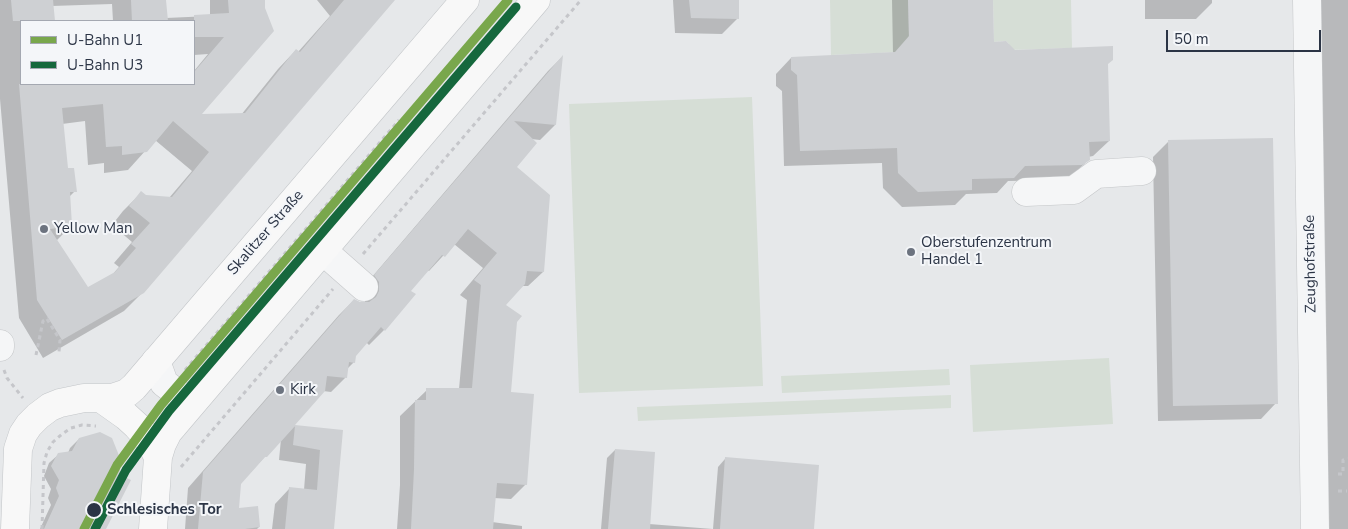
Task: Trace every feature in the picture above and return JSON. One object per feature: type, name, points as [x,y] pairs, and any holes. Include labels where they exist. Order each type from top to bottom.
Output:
[{"type":"main road","name":"Skalitzer Straße","points":[[38,416],[60,403],[84,398],[112,398],[127,393],[134,387],[465,0]]},
{"type":"main road","points":[[153,529],[168,464],[162,444],[168,432],[536,0]]},
{"type":"main road","points":[[102,399],[137,426],[168,464]]},
{"type":"main road","points":[[15,529],[19,444],[23,434],[38,416]]},
{"type":"street","name":"Zeughofstraße","points":[[1307,0],[1315,529]]},
{"type":"street","points":[[1026,192],[1074,190],[1096,174],[1142,171]]},
{"type":"street","points":[[322,250],[356,280]]},
{"type":"street","points":[[156,361],[164,383],[181,396],[196,398]]},
{"type":"path","points":[[168,464],[356,280],[580,0]]},
{"type":"path","points":[[170,388],[405,114]]},
{"type":"path","points":[[36,355],[43,321],[48,318],[60,340],[60,352]]},
{"type":"path","points":[[0,346],[7,378],[38,416]]},
{"type":"path","points":[[42,529],[44,462],[47,452],[53,442],[71,428],[82,425],[99,426]]},
{"type":"path","points":[[1343,474],[1342,460],[1348,459]]},
{"type":"path","points":[[1341,491],[1347,491]]},
{"type":"shaded area","points":[[830,0],[908,0],[909,44],[899,52],[831,55]]},
{"type":"shaded area","points":[[993,0],[1071,0],[1072,48],[1009,50],[1009,44],[1006,41],[994,42]]},
{"type":"shaded area","points":[[752,97],[763,386],[579,393],[569,104]]},
{"type":"shaded area","points":[[1109,358],[1113,424],[973,432],[970,365]]},
{"type":"shaded area","points":[[949,369],[950,385],[782,393],[781,376]]},
{"type":"shaded area","points":[[951,395],[951,408],[638,421],[637,407]]},
{"type":"building","points":[[11,0],[53,0],[55,20],[13,21]]},
{"type":"building","points":[[131,0],[166,0],[168,20],[132,20]]},
{"type":"building","points":[[228,0],[265,0],[265,8],[274,31],[202,114],[245,113],[296,49],[300,52],[344,0],[395,0],[144,293],[62,340],[37,300],[19,84],[195,85],[195,71],[224,37],[195,37],[194,15],[229,13]],"holes":[[[103,104],[106,147],[122,146],[122,155],[147,152],[173,121],[209,152],[172,197],[146,195],[141,191],[129,206],[150,223],[131,244],[136,248],[115,272],[88,287],[50,229],[72,226],[70,192],[77,192],[74,168],[68,168],[62,108]]]},
{"type":"building","points":[[689,0],[739,0],[739,19],[691,18]]},
{"type":"building","points":[[908,0],[993,0],[994,42],[1006,41],[1015,50],[1113,46],[1113,60],[1108,64],[1110,141],[1089,142],[1090,160],[1082,165],[1025,166],[1014,178],[972,179],[972,190],[918,192],[898,173],[897,148],[800,151],[797,75],[791,70],[791,57],[895,52],[909,36]]},
{"type":"building","points":[[563,55],[556,125],[514,121],[537,143],[517,167],[550,195],[544,272],[527,271],[525,284],[506,305],[522,316],[517,322],[511,392],[534,394],[527,485],[497,483],[493,529],[411,529],[415,400],[426,400],[426,388],[472,388],[481,285],[474,280],[497,253],[468,229],[445,257],[442,255],[411,291],[416,294],[385,331],[381,327],[356,356],[355,363],[349,362],[347,378],[327,376],[325,391],[295,425],[343,430],[334,529],[285,529],[289,487],[317,490],[320,450],[293,445],[295,426],[241,484],[239,508],[258,506],[260,527],[245,529],[198,529],[203,472],[354,299],[360,302],[369,302],[376,297],[379,291],[379,282],[374,275]]},
{"type":"building","points":[[1273,138],[1278,404],[1173,406],[1168,140]]},
{"type":"building","points":[[100,432],[112,438],[120,458],[120,475],[131,480],[106,529],[44,529],[59,496],[56,488],[59,480],[51,466],[58,453],[72,451],[79,438]]},
{"type":"building","points":[[615,449],[655,452],[650,529],[608,529]]},
{"type":"building","points":[[725,457],[819,465],[814,529],[720,529]]},
{"type":"metro line","name":"U1","points":[[84,529],[117,465],[161,405],[508,0]]},
{"type":"metro line","name":"U3","points":[[95,529],[126,470],[169,411],[516,7]]},
{"type":"place","name":"Yellow Man","points":[[44,229]]},
{"type":"place","name":"Oberstufenzentrum Handel 1","points":[[911,252]]},
{"type":"place","name":"Kirk","points":[[280,390]]},
{"type":"place","name":"Schlesisches Tor","points":[[94,510]]}]
